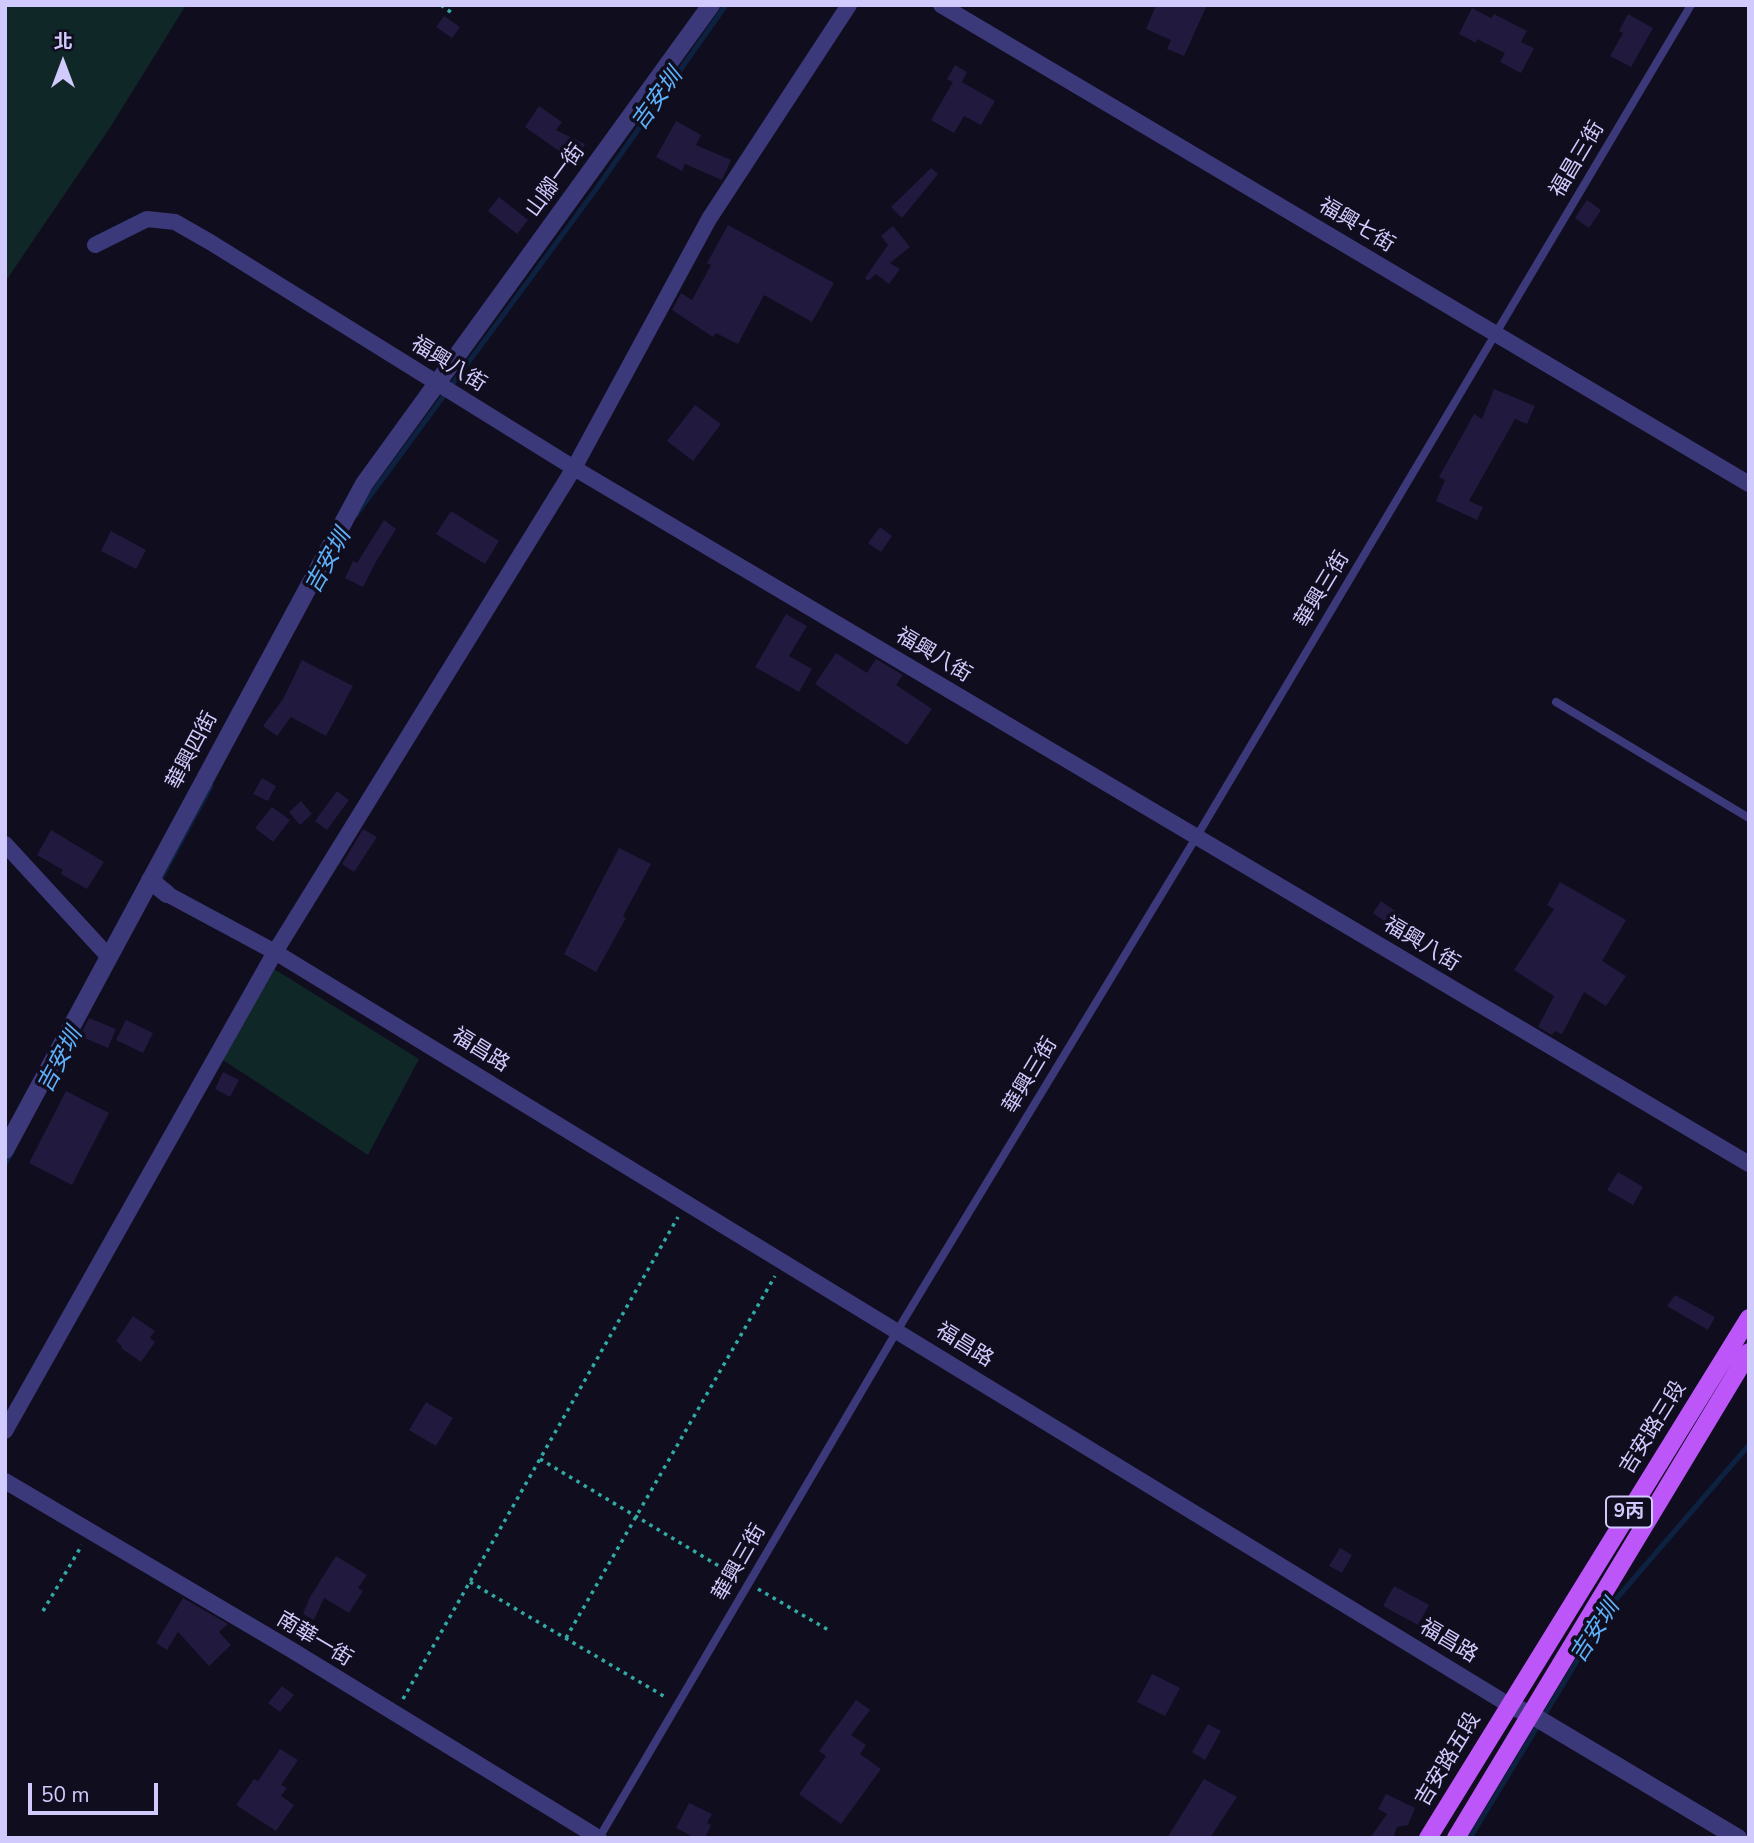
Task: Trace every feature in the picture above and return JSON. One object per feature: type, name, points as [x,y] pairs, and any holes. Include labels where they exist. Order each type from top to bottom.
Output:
[{"type":"main road","name":"吉安路三段","points":[[1509,1705],[1749,1318]]},
{"type":"main road","name":"吉安路三段","points":[[1530,1714],[1749,1352]]},
{"type":"main road","name":"吉安路五段","points":[[1428,1838],[1509,1705]]},
{"type":"main road","name":"9丙","points":[[1456,1838],[1530,1714]]},
{"type":"street","name":"山腳一街","points":[[446,389],[710,5]]},
{"type":"street","points":[[5,1431],[275,952],[574,468],[709,219],[849,5]]},
{"type":"street","name":"福興七街","points":[[941,5],[1749,484]]},
{"type":"street","name":"福興八街","points":[[95,245],[148,219],[175,222],[574,468],[1749,1164]]},
{"type":"street","name":"華興四街","points":[[5,1150],[109,957],[157,886],[364,484],[446,389]]},
{"type":"street","points":[[5,844],[109,957]]},
{"type":"street","name":"福昌路","points":[[157,886],[275,952],[1509,1705],[1530,1714],[1738,1838]]},
{"type":"street","name":"南華一街","points":[[5,1481],[599,1838]]},
{"type":"lane","name":"福昌三街","points":[[1495,333],[1691,5]]},
{"type":"lane","name":"華興三街","points":[[599,1838],[897,1331],[1495,333]]},
{"type":"lane","points":[[1556,702],[1749,818]]},
{"type":"path","points":[[441,5],[452,13]]},
{"type":"path","points":[[395,1713],[685,1204]]},
{"type":"path","points":[[566,1638],[783,1263]]},
{"type":"path","points":[[540,1459],[830,1631]]},
{"type":"path","points":[[43,1612],[90,1531]]},
{"type":"path","points":[[470,1582],[678,1704]]},
{"type":"green space","points":[[5,5],[186,5],[111,126],[5,282]]},
{"type":"green space","points":[[274,969],[419,1059],[368,1155],[223,1060]]},
{"type":"building","points":[[1156,5],[1207,5],[1184,56],[1167,49],[1171,40],[1146,29]]},
{"type":"building","points":[[1472,8],[1491,18],[1494,14],[1527,31],[1521,42],[1534,48],[1521,73],[1500,62],[1505,53],[1477,39],[1476,43],[1459,34]]},
{"type":"building","points":[[1628,14],[1653,28],[1631,67],[1610,56],[1623,33],[1619,31]]},
{"type":"building","points":[[444,16],[460,27],[452,38],[436,27]]},
{"type":"building","points":[[955,65],[967,72],[962,82],[995,101],[981,125],[964,116],[954,133],[931,120],[953,82],[947,79]]},
{"type":"building","points":[[539,106],[562,122],[556,130],[585,144],[577,161],[525,127]]},
{"type":"building","points":[[676,121],[701,135],[696,145],[731,160],[722,180],[685,164],[682,171],[656,157]]},
{"type":"building","points":[[931,168],[938,174],[902,218],[891,207]]},
{"type":"building","points":[[499,197],[528,220],[517,234],[488,211]]},
{"type":"building","points":[[1587,200],[1601,210],[1589,228],[1575,218]]},
{"type":"building","points":[[728,225],[834,283],[812,322],[764,295],[738,344],[716,333],[713,337],[672,310],[681,293],[692,300],[711,265],[707,263]]},
{"type":"building","points":[[893,226],[910,247],[890,263],[900,269],[889,284],[876,274],[868,281],[865,278],[888,245],[881,236]]},
{"type":"building","points":[[1494,389],[1535,406],[1527,424],[1515,419],[1469,501],[1483,507],[1477,520],[1436,501],[1445,480],[1439,477],[1474,414],[1482,419]]},
{"type":"building","points":[[695,405],[721,424],[693,461],[667,441]]},
{"type":"building","points":[[451,511],[499,541],[485,564],[436,534]]},
{"type":"building","points":[[384,520],[396,529],[363,587],[345,578],[353,561],[357,563]]},
{"type":"building","points":[[880,527],[892,536],[881,552],[868,543]]},
{"type":"building","points":[[111,531],[146,550],[136,569],[101,551]]},
{"type":"building","points":[[786,614],[807,626],[789,656],[812,669],[799,692],[755,667]]},
{"type":"building","points":[[836,653],[867,673],[876,659],[903,675],[896,685],[932,709],[907,745],[815,684]]},
{"type":"building","points":[[302,660],[353,686],[326,736],[291,717],[277,736],[263,726],[283,699]]},
{"type":"building","points":[[262,778],[276,786],[268,801],[253,794]]},
{"type":"building","points":[[337,791],[349,800],[327,830],[315,821]]},
{"type":"building","points":[[301,801],[312,814],[300,825],[289,812]]},
{"type":"building","points":[[272,807],[290,820],[273,842],[255,828]]},
{"type":"building","points":[[363,829],[377,837],[354,872],[342,864]]},
{"type":"building","points":[[51,830],[104,862],[87,889],[61,874],[63,870],[37,855]]},
{"type":"building","points":[[619,848],[651,864],[623,916],[626,918],[596,972],[564,954]]},
{"type":"building","points":[[1560,882],[1626,920],[1602,961],[1626,976],[1606,1006],[1584,992],[1562,1034],[1555,1031],[1552,1035],[1538,1027],[1554,996],[1514,970],[1554,909],[1547,905]]},
{"type":"building","points":[[1381,901],[1404,917],[1395,929],[1373,913]]},
{"type":"building","points":[[89,1018],[116,1029],[108,1048],[80,1036]]},
{"type":"building","points":[[126,1020],[153,1033],[143,1053],[116,1040]]},
{"type":"building","points":[[223,1072],[239,1080],[230,1097],[215,1089]]},
{"type":"building","points":[[66,1091],[109,1113],[72,1185],[29,1163]]},
{"type":"building","points":[[1618,1172],[1643,1187],[1633,1205],[1607,1190]]},
{"type":"building","points":[[1675,1295],[1715,1317],[1708,1330],[1667,1306]]},
{"type":"building","points":[[133,1316],[155,1331],[150,1338],[155,1342],[141,1362],[121,1348],[116,1341]]},
{"type":"building","points":[[426,1402],[453,1418],[436,1446],[409,1430]]},
{"type":"building","points":[[1340,1548],[1352,1555],[1342,1573],[1329,1566]]},
{"type":"building","points":[[336,1556],[367,1575],[358,1588],[363,1591],[349,1613],[324,1598],[314,1620],[303,1614],[310,1597]]},
{"type":"building","points":[[1394,1586],[1429,1605],[1418,1625],[1383,1606]]},
{"type":"building","points":[[183,1598],[228,1624],[219,1632],[231,1645],[209,1666],[178,1632],[167,1650],[156,1643]]},
{"type":"building","points":[[1152,1674],[1180,1688],[1165,1716],[1137,1702]]},
{"type":"building","points":[[282,1686],[294,1695],[280,1712],[268,1703]]},
{"type":"building","points":[[856,1700],[870,1710],[851,1735],[866,1745],[860,1754],[881,1769],[841,1824],[799,1794],[826,1756],[819,1751]]},
{"type":"building","points":[[1208,1724],[1221,1731],[1205,1760],[1192,1752]]},
{"type":"building","points":[[280,1749],[298,1760],[281,1785],[287,1788],[281,1796],[294,1805],[276,1831],[236,1805],[254,1779],[258,1781]]},
{"type":"building","points":[[1204,1779],[1237,1797],[1210,1838],[1167,1838]]},
{"type":"building","points":[[1386,1794],[1415,1808],[1408,1825],[1397,1827],[1393,1838],[1370,1838],[1387,1814],[1378,1809]]},
{"type":"building","points":[[689,1803],[712,1814],[707,1823],[711,1825],[705,1838],[695,1838],[676,1828]]},
{"type":"waterway","name":"吉安圳","points":[[356,515],[599,185],[726,5]]},
{"type":"waterway","name":"吉安圳","points":[[159,882],[211,786]]},
{"type":"waterway","name":"吉安圳","points":[[5,1164],[12,1152]]},
{"type":"waterway","name":"吉安圳","points":[[1470,1838],[1611,1605],[1749,1445]]}]
